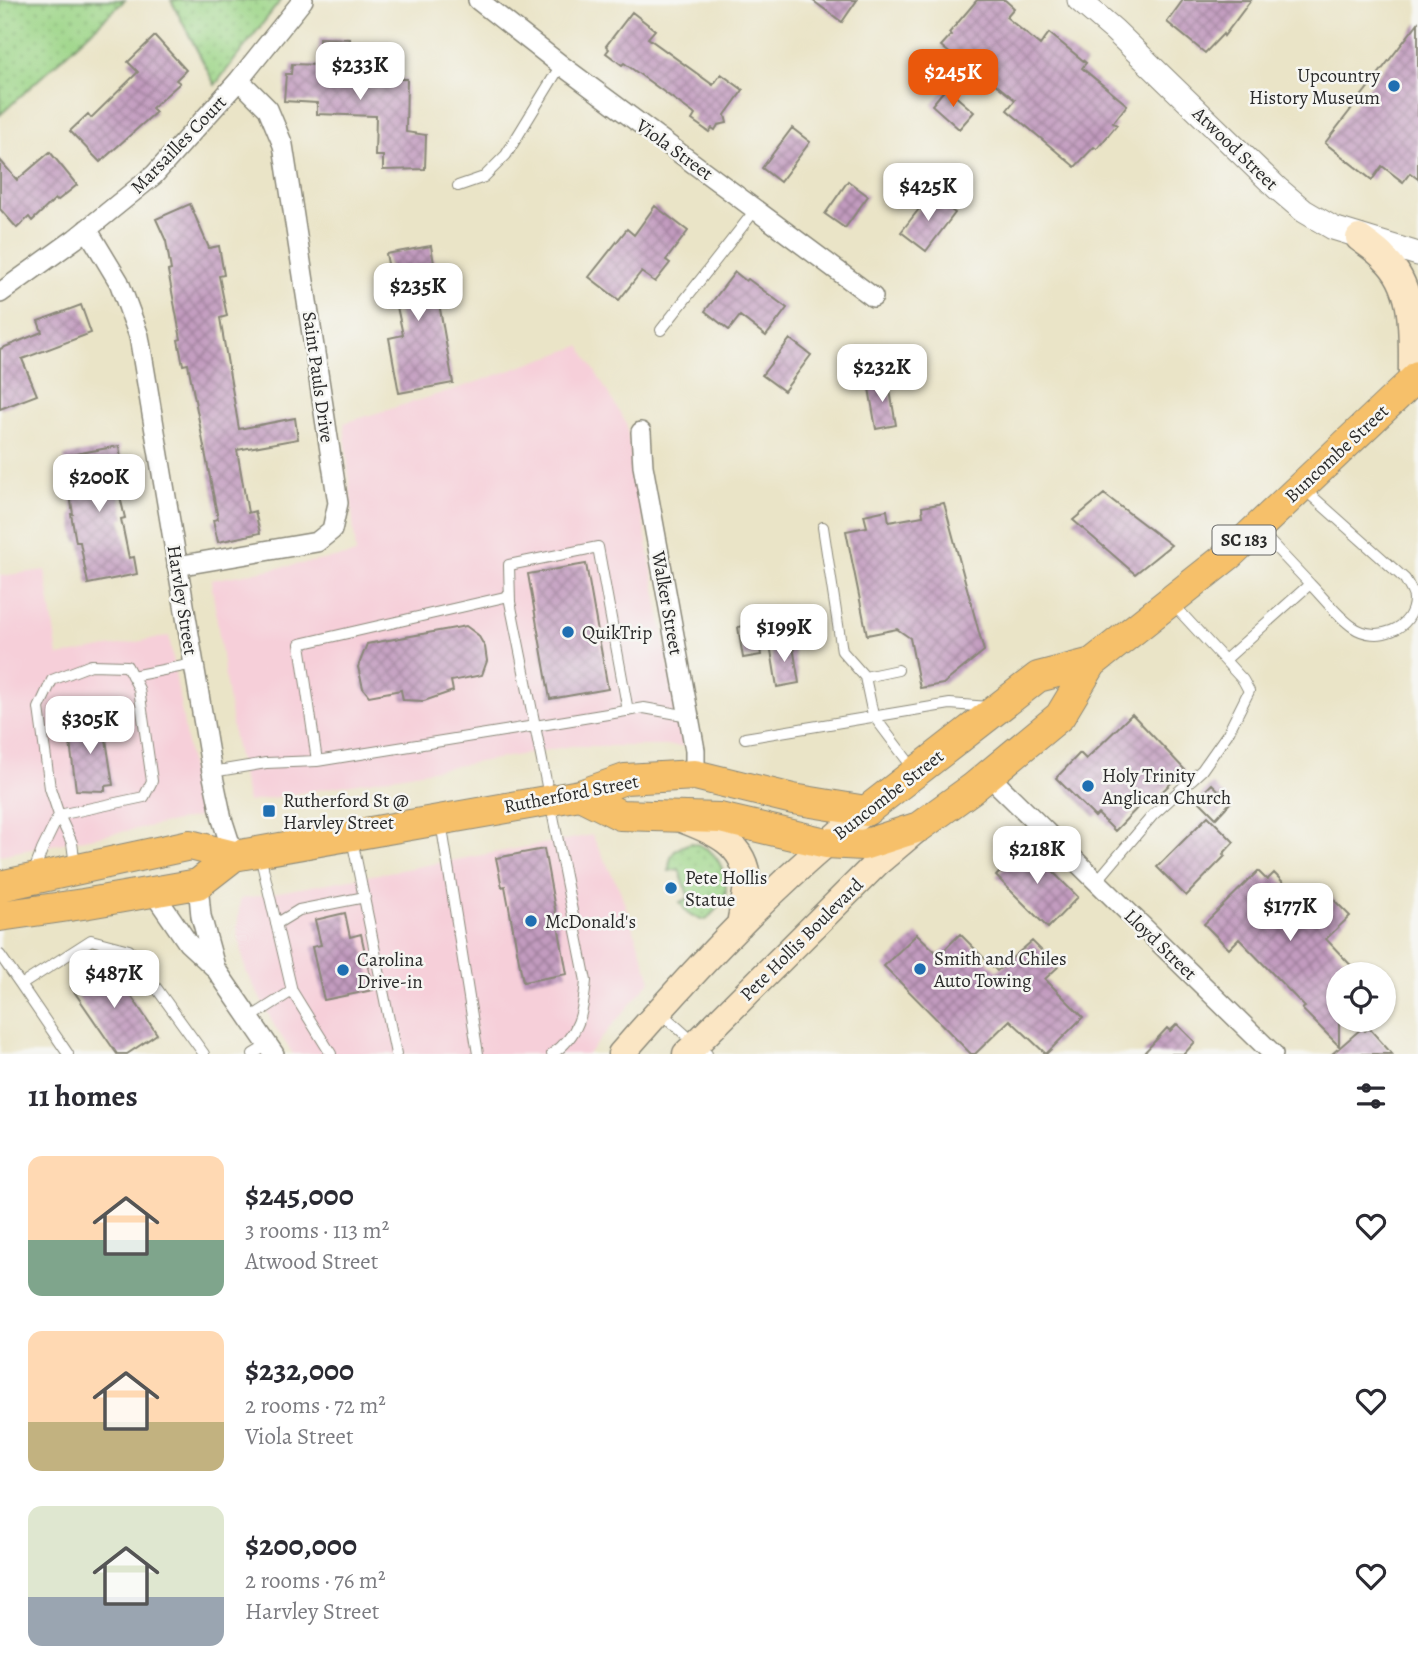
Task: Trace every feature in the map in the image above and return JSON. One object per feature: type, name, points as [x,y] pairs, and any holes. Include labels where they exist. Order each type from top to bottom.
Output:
[{"type":"main road","points":[[1359,238],[1386,259],[1402,280],[1410,310],[1415,379]]},
{"type":"main road","name":"Buncombe Street","points":[[919,827],[1060,716],[1092,663],[1230,554],[1415,379]]},
{"type":"main road","name":"Buncombe Street","points":[[826,843],[1038,677],[1092,663]]},
{"type":"main road","name":"Rutherford Street","points":[[0,886],[190,845],[247,854],[580,795],[625,779],[695,775],[793,799],[866,811]]},
{"type":"main road","points":[[580,795],[620,815],[679,819],[720,818],[826,843],[863,845],[919,827]]},
{"type":"main road","points":[[679,819],[715,831],[737,851],[747,881],[740,925]]},
{"type":"main road","name":"Pete Hollis Boulevard","points":[[697,1051],[877,863],[919,827]]},
{"type":"main road","name":"SC 183","points":[[621,1054],[705,959],[826,843]]},
{"type":"main road","name":"Rutherford Street","points":[[0,916],[198,884],[247,854]]},
{"type":"street","name":"Marsailles Court","points":[[0,293],[87,229],[154,175],[239,80],[303,0]]},
{"type":"street","name":"Viola Street","points":[[478,0],[873,297]]},
{"type":"street","name":"Atwood Street","points":[[1079,0],[1304,211],[1333,228],[1359,238],[1418,254]]},
{"type":"street","name":"Saint Pauls Drive","points":[[177,566],[317,541],[332,530],[338,503],[283,145],[268,109],[239,80]]},
{"type":"street","name":"Harvley Street","points":[[87,229],[119,282],[139,337],[212,772],[247,854]]},
{"type":"street","name":"Walker Street","points":[[640,432],[643,466],[695,750],[695,775]]},
{"type":"street","name":"Lloyd Street","points":[[988,775],[1273,1054]]},
{"type":"street","points":[[198,884],[201,916],[215,968]]},
{"type":"street","points":[[153,892],[188,943],[215,968],[250,1018],[265,1051]]},
{"type":"lane","points":[[458,186],[484,177],[506,155],[561,65]]},
{"type":"lane","points":[[661,330],[756,209]]},
{"type":"lane","points":[[1257,528],[1353,628],[1373,635],[1396,630],[1411,616],[1414,597],[1405,579],[1301,486]]},
{"type":"lane","points":[[823,527],[842,651],[865,677],[873,715],[916,771]]},
{"type":"lane","points":[[552,1054],[561,1048],[582,1018],[586,981],[509,596],[509,565],[597,547],[628,711]]},
{"type":"lane","points":[[1226,660],[1310,584]]},
{"type":"lane","points":[[317,761],[300,644],[509,596]]},
{"type":"lane","points":[[1097,881],[1153,815],[1202,770],[1228,733],[1249,691],[1226,660],[1170,601]]},
{"type":"lane","points":[[132,676],[194,664]]},
{"type":"lane","points":[[59,815],[144,797],[152,781],[139,689],[127,666],[91,665],[52,680],[39,708],[50,789],[59,815],[72,843],[76,869]]},
{"type":"lane","points":[[865,677],[898,670]]},
{"type":"lane","points":[[746,738],[950,704],[997,708]]},
{"type":"lane","points":[[212,772],[266,764],[317,761],[644,708],[689,716]]},
{"type":"lane","points":[[32,878],[59,815]]},
{"type":"lane","points":[[440,818],[478,1054]]},
{"type":"lane","points":[[351,835],[396,1054]]},
{"type":"lane","points":[[247,854],[275,924],[292,991],[331,1054]]},
{"type":"lane","points":[[275,924],[299,910],[365,897]]},
{"type":"lane","points":[[22,985],[91,940],[129,950],[204,1054]]},
{"type":"lane","points":[[0,955],[68,1054]]},
{"type":"lane","points":[[250,1018],[292,991]]},
{"type":"lane","points":[[659,1010],[697,1051]]},
{"type":"shaded area","points":[[580,346],[626,423],[683,746],[571,746],[248,802],[234,738],[211,580],[356,554],[344,423],[462,387]]},
{"type":"shaded area","points":[[45,570],[58,656],[169,636],[199,817],[0,855],[0,576]]},
{"type":"shaded area","points":[[592,835],[620,890],[651,980],[588,1054],[293,1054],[275,1027],[246,971],[237,929],[240,899]]},
{"type":"green space","points":[[0,0],[125,0],[0,115]]},
{"type":"green space","points":[[171,0],[281,0],[215,85]]},
{"type":"green space","points":[[691,843],[709,850],[715,856],[725,882],[725,900],[706,920],[690,914],[685,909],[680,902],[689,898],[679,869],[669,871],[674,852]]},
{"type":"building","points":[[812,0],[857,0],[842,22]]},
{"type":"building","points":[[977,0],[1005,0],[1014,8],[1006,17],[1040,45],[1049,33],[1086,63],[1082,68],[1127,105],[1113,123],[1117,125],[1097,149],[1094,147],[1075,167],[1007,110],[1015,100],[978,70],[975,74],[941,46]]},
{"type":"building","points":[[1183,0],[1251,0],[1224,36],[1223,34],[1205,53],[1167,22]]},
{"type":"building","points":[[632,12],[655,30],[648,38],[713,85],[721,74],[743,90],[725,115],[727,123],[718,125],[715,130],[712,128],[709,132],[692,120],[695,115],[693,113],[606,53],[609,49],[606,46]]},
{"type":"building","name":"Upcountry History Museum","points":[[1418,23],[1418,179],[1410,173],[1403,182],[1382,166],[1372,180],[1325,143]]},
{"type":"building","points":[[155,36],[186,70],[176,80],[180,83],[152,108],[156,112],[100,162],[70,131],[88,114],[91,118],[138,72],[128,62]]},
{"type":"building","points":[[319,38],[350,39],[349,72],[398,74],[398,79],[407,79],[406,132],[426,135],[425,169],[383,170],[383,156],[375,156],[376,116],[317,114],[317,103],[284,101],[286,74],[291,74],[292,64],[318,65]]},
{"type":"building","points":[[946,88],[974,112],[959,129],[932,105]]},
{"type":"building","points":[[792,128],[810,142],[780,182],[762,168]]},
{"type":"building","points":[[50,152],[77,185],[57,201],[55,199],[32,221],[29,217],[17,228],[0,209],[0,160],[17,180]]},
{"type":"building","points":[[848,181],[868,196],[845,228],[825,214]]},
{"type":"building","points":[[930,195],[955,213],[926,251],[901,232]]},
{"type":"building","points":[[190,204],[209,248],[219,246],[224,275],[219,276],[227,316],[220,318],[239,429],[295,418],[298,439],[237,450],[248,513],[255,511],[260,533],[218,542],[213,520],[218,519],[188,364],[183,365],[178,340],[181,339],[168,271],[171,270],[166,241],[156,219]]},
{"type":"building","points":[[655,206],[688,231],[666,260],[670,263],[655,282],[641,272],[619,300],[589,277],[627,229],[634,235]]},
{"type":"building","points":[[431,246],[453,383],[399,393],[389,338],[403,335],[386,254]]},
{"type":"building","points":[[735,272],[787,308],[766,336],[740,316],[729,330],[705,311]]},
{"type":"building","points":[[81,305],[91,333],[22,359],[37,395],[0,409],[0,349],[42,332],[38,321]]},
{"type":"building","points":[[790,339],[811,355],[784,391],[762,375]]},
{"type":"building","points":[[888,379],[896,425],[876,429],[868,382]]},
{"type":"building","points":[[119,446],[123,473],[115,475],[125,518],[121,519],[129,558],[134,557],[137,574],[88,584],[80,542],[76,542],[64,456]]},
{"type":"building","points":[[1104,494],[1171,545],[1135,574],[1073,520]]},
{"type":"building","points":[[944,503],[984,651],[943,684],[920,688],[910,638],[897,629],[867,635],[846,531],[867,527],[864,515],[887,510],[889,522],[923,516],[922,507]]},
{"type":"building","name":"QuikTrip","points":[[586,564],[608,689],[550,699],[528,574]]},
{"type":"building","points":[[756,624],[761,655],[743,658],[738,627]]},
{"type":"building","points":[[466,626],[478,635],[485,647],[487,661],[482,675],[451,681],[453,691],[424,701],[403,700],[401,690],[369,696],[363,688],[358,667],[367,644]]},
{"type":"building","points":[[792,640],[799,683],[777,687],[770,644]]},
{"type":"building","points":[[1132,714],[1185,770],[1151,802],[1147,798],[1115,831],[1098,814],[1095,817],[1056,778],[1080,753],[1086,759]]},
{"type":"building","points":[[103,720],[113,785],[105,786],[105,791],[76,790],[68,726]]},
{"type":"building","points":[[1212,784],[1231,802],[1216,818],[1197,799]]},
{"type":"building","points":[[1208,816],[1234,842],[1223,854],[1225,856],[1186,896],[1157,867]]},
{"type":"building","points":[[1026,845],[1078,897],[1048,928],[996,876]]},
{"type":"building","points":[[544,849],[567,974],[523,982],[505,886],[502,887],[496,858]]},
{"type":"building","points":[[1258,871],[1267,880],[1274,873],[1309,909],[1326,892],[1350,916],[1326,939],[1348,962],[1326,962],[1326,1032],[1339,1032],[1339,1046],[1239,939],[1229,949],[1204,924]]},
{"type":"building","name":"Carolina Drive-in","points":[[345,913],[350,937],[361,934],[373,990],[324,1000],[312,947],[321,945],[315,920]]},
{"type":"building","points":[[917,934],[939,955],[960,934],[997,971],[1032,941],[1058,967],[1045,979],[1083,1017],[1046,1054],[1010,1020],[975,1054],[971,1054],[884,966]]},
{"type":"building","points":[[108,962],[157,1034],[127,1054],[117,1054],[71,987]]},
{"type":"building","points":[[1177,1024],[1195,1042],[1184,1054],[1143,1054],[1167,1028],[1170,1031]]},
{"type":"building","points":[[1357,1032],[1373,1032],[1392,1054],[1332,1054]]},
{"type":"place","name":"Upcountry History Museum","points":[[1394,86]]},
{"type":"place","name":"QuikTrip","points":[[568,632]]},
{"type":"place","name":"Holy Trinity Anglican Church","points":[[1088,786]]},
{"type":"place","name":"Rutherford St @ Harvley Street","points":[[269,811]]},
{"type":"place","name":"Pete Hollis Statue","points":[[671,888]]},
{"type":"place","name":"McDonald's","points":[[531,921]]},
{"type":"place","name":"Smith and Chiles Auto Towing","points":[[920,969]]},
{"type":"place","name":"Carolina Drive-in","points":[[343,970]]}]
